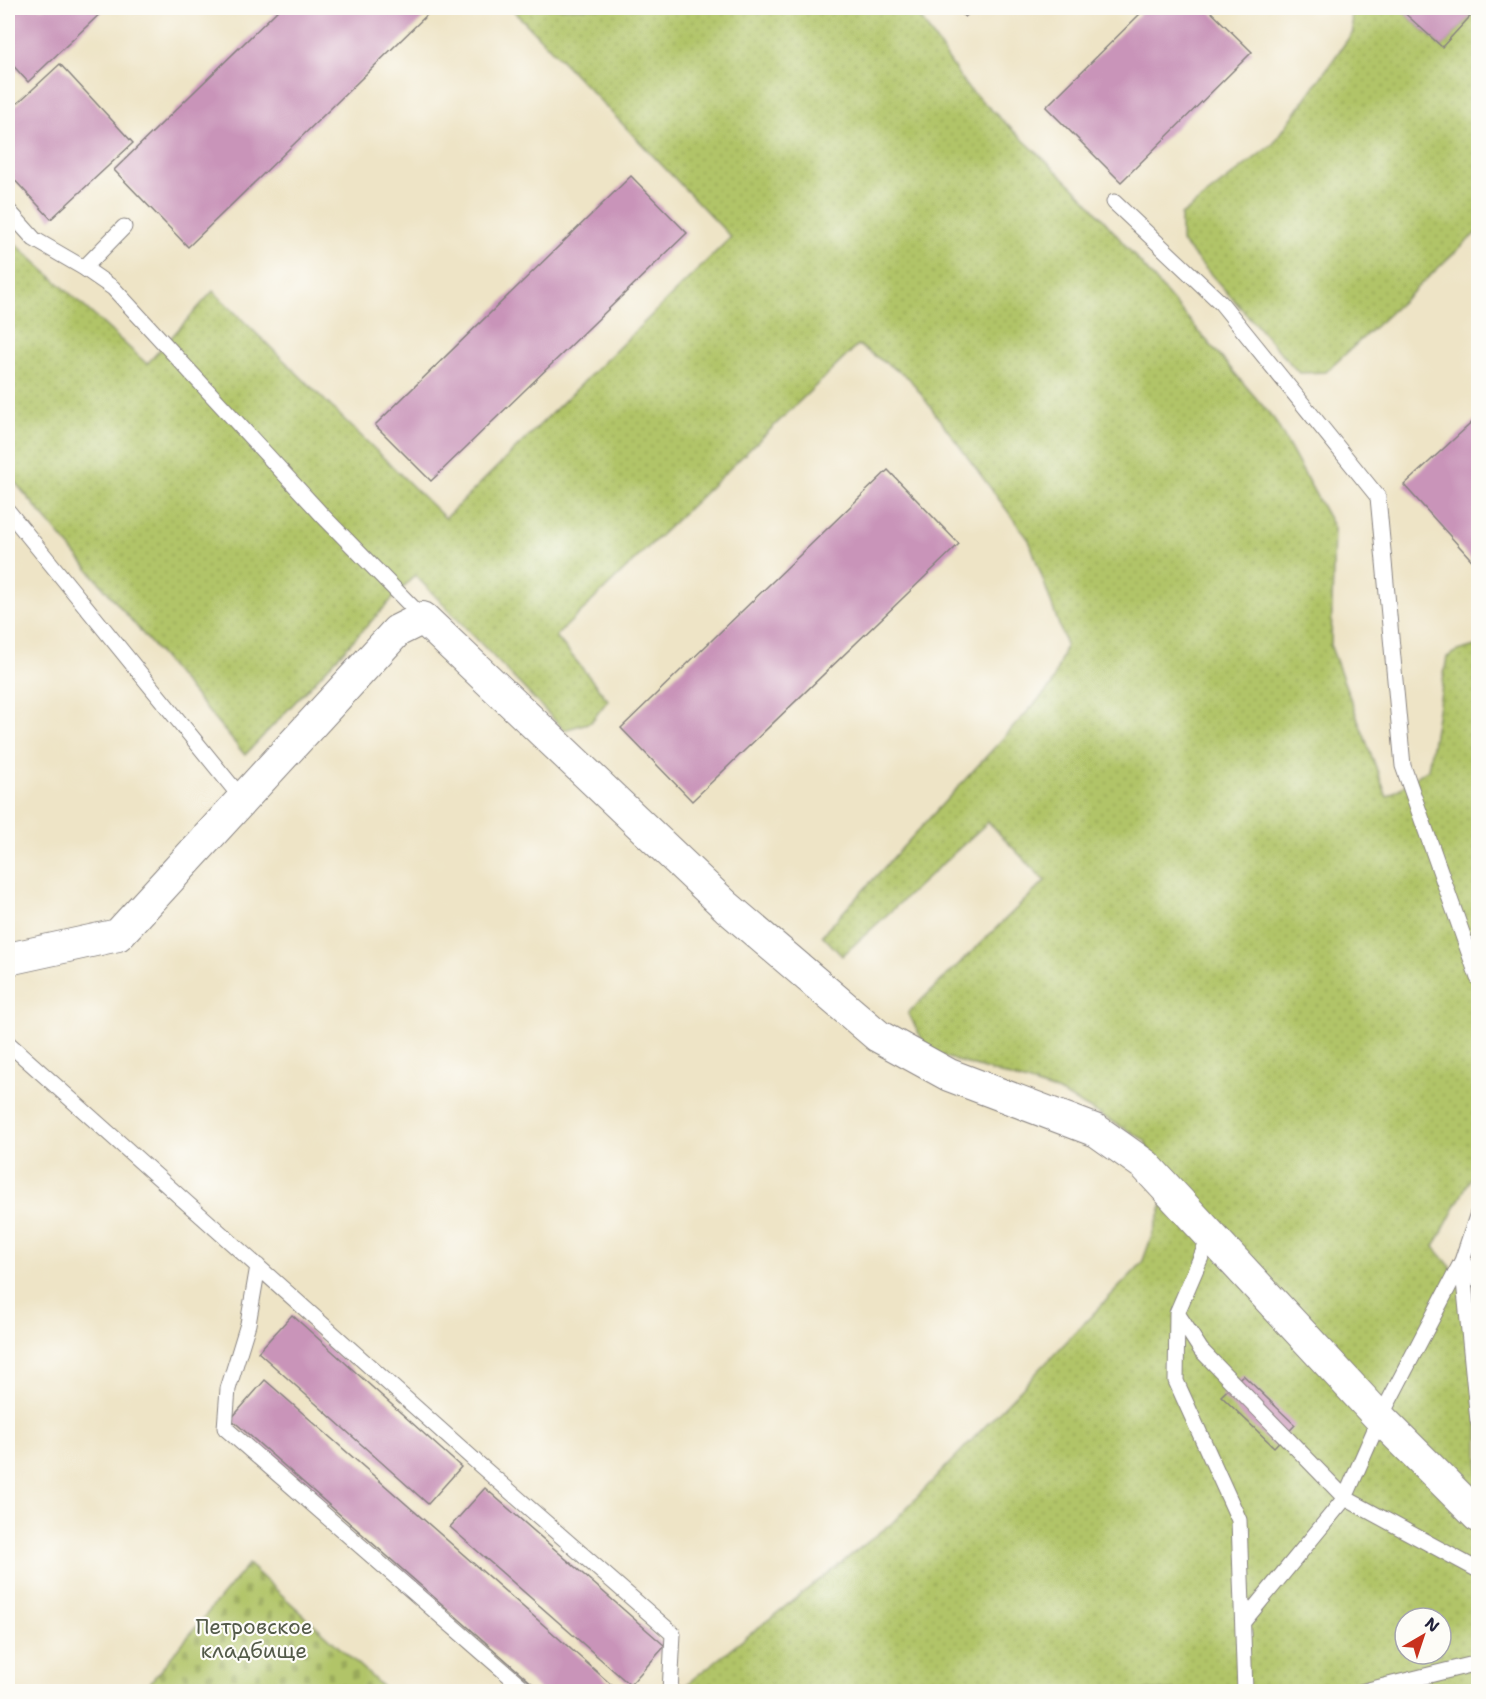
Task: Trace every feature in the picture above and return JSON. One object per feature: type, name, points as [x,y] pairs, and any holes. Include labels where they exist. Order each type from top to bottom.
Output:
[{"type":"street","points":[[8,959],[118,935],[397,631],[423,618],[727,907],[878,1036],[949,1075],[1097,1131],[1145,1165],[1380,1418],[1479,1516]]},
{"type":"lane","points":[[1114,202],[1221,303],[1378,497],[1403,766],[1479,978]]},
{"type":"lane","points":[[8,210],[34,239],[113,288],[324,517],[423,618]]},
{"type":"lane","points":[[84,268],[124,227]]},
{"type":"lane","points":[[8,511],[243,801]]},
{"type":"lane","points":[[8,1043],[481,1466],[673,1634],[670,1692]]},
{"type":"lane","points":[[1243,1622],[1345,1497],[1380,1418],[1462,1261],[1479,1213]]},
{"type":"lane","points":[[1210,1236],[1177,1313],[1176,1381],[1239,1521],[1245,1692]]},
{"type":"lane","points":[[1462,1261],[1479,1281]]},
{"type":"lane","points":[[1462,1261],[1479,1421]]},
{"type":"lane","points":[[258,1266],[248,1324],[228,1389],[225,1428],[528,1692]]},
{"type":"lane","points":[[1177,1313],[1202,1350],[1345,1497],[1479,1570]]},
{"type":"lane","points":[[1360,1692],[1479,1663]]},
{"type":"green space","points":[[511,8],[914,8],[966,86],[1084,197],[1274,419],[1334,528],[1331,647],[1387,797],[1428,769],[1447,657],[1478,645],[1478,1164],[1434,1247],[1478,1299],[1478,1691],[680,1691],[892,1523],[1142,1263],[1165,1199],[1145,1140],[1059,1092],[929,1052],[908,1013],[1045,881],[988,822],[842,956],[822,935],[1051,686],[1066,645],[1029,540],[909,378],[858,345],[556,636],[608,700],[591,722],[564,730],[415,575],[245,755],[8,474],[8,237],[147,364],[213,291],[445,518],[731,237]]},
{"type":"green space","points":[[1350,8],[1399,8],[1442,47],[1478,8],[1478,231],[1326,372],[1299,373],[1181,241],[1181,215],[1274,143],[1353,32]]},
{"type":"green space","name":"Петровское кладбище","points":[[248,1564],[387,1691],[143,1691]]},
{"type":"building","points":[[8,8],[106,8],[28,82],[8,60]]},
{"type":"building","points":[[280,8],[434,8],[188,247],[114,170]]},
{"type":"building","points":[[956,8],[976,8],[965,17]]},
{"type":"building","points":[[1146,8],[1207,8],[1252,52],[1121,182],[1046,107]]},
{"type":"building","points":[[1399,8],[1478,8],[1442,47]]},
{"type":"building","points":[[60,64],[133,143],[51,219],[8,173],[8,112]]},
{"type":"building","points":[[631,176],[687,233],[431,481],[375,425]]},
{"type":"building","points":[[1478,417],[1478,567],[1404,485]]},
{"type":"building","points":[[888,470],[959,544],[692,801],[621,728]]},
{"type":"building","points":[[292,1315],[461,1467],[428,1504],[258,1352]]},
{"type":"building","points":[[1243,1375],[1295,1425],[1274,1447],[1221,1396]]},
{"type":"building","points":[[265,1380],[614,1687],[610,1692],[542,1692],[231,1419]]},
{"type":"building","points":[[485,1488],[665,1646],[630,1685],[450,1527]]}]
